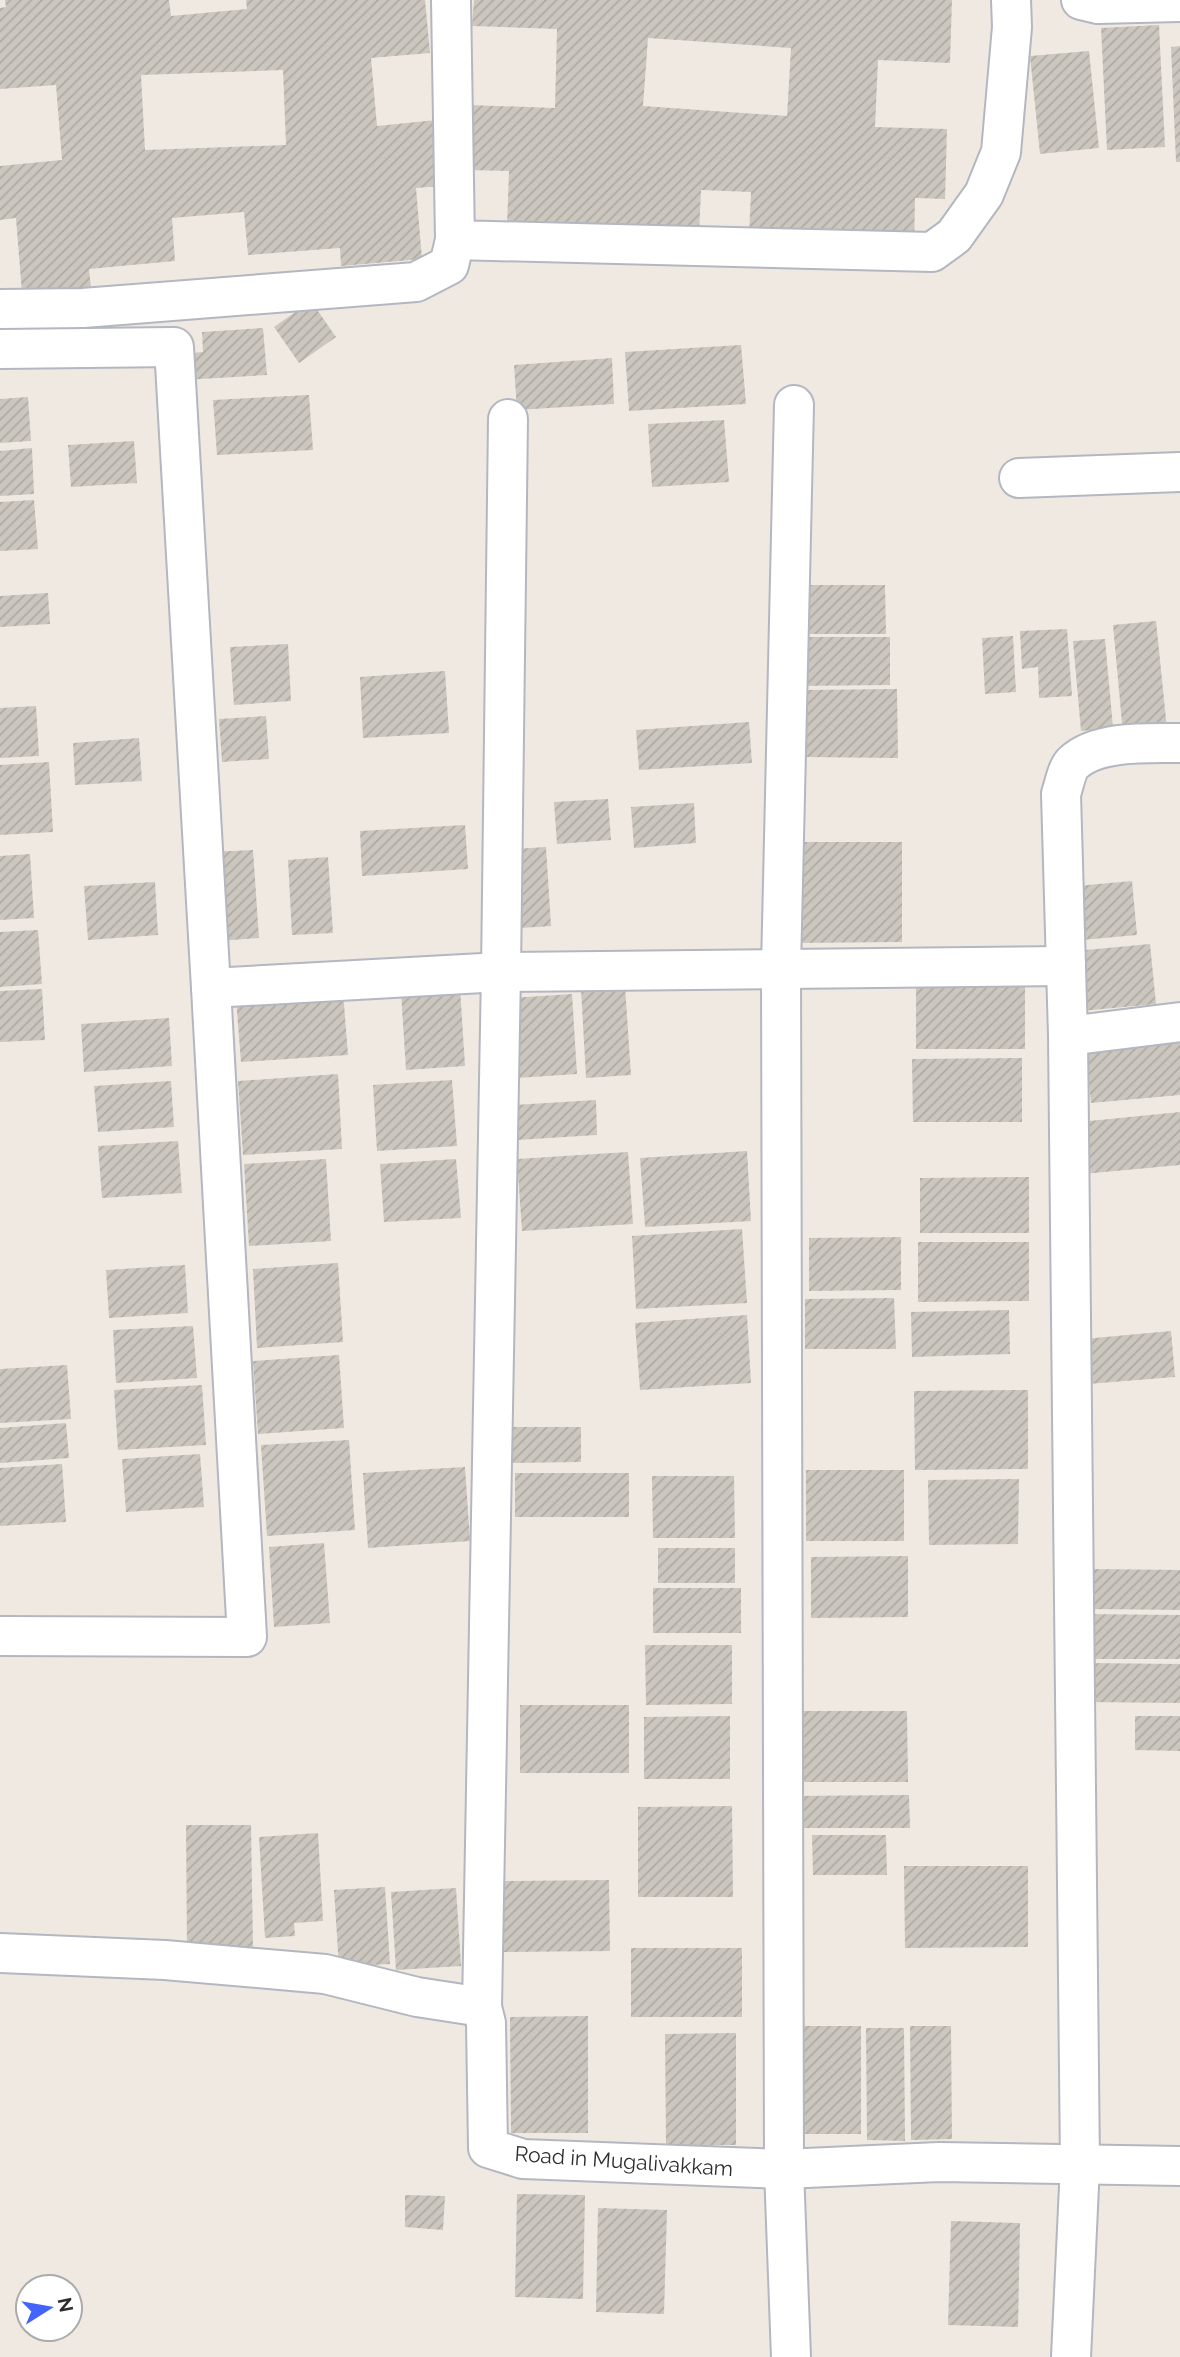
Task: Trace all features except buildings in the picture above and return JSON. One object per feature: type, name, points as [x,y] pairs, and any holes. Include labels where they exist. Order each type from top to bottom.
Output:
[{"type":"street","points":[[0,309],[83,308],[416,282],[449,265],[455,240],[451,0]]},
{"type":"street","points":[[455,240],[932,252],[954,236],[984,194],[1001,152],[1012,0]]},
{"type":"street","points":[[1082,0],[1098,4],[1180,2]]},
{"type":"street","points":[[0,349],[174,348],[247,1637],[0,1636]]},
{"type":"street","points":[[791,2357],[784,2169],[780,968],[794,405]]},
{"type":"street","points":[[0,1954],[165,1960],[325,1974],[416,1997],[482,2007],[508,419]]},
{"type":"street","points":[[1019,478],[1180,471]]},
{"type":"street","points":[[1071,2357],[1080,2165],[1068,1036],[1061,794],[1072,764],[1096,749],[1180,743]]},
{"type":"street","points":[[211,988],[501,972],[1066,966]]},
{"type":"street","points":[[1068,1036],[1180,1021]]},
{"type":"street","name":"Road in Mugalivakkam","points":[[482,2007],[486,2023],[488,2148],[523,2159],[784,2169],[939,2162],[1180,2166]]}]
